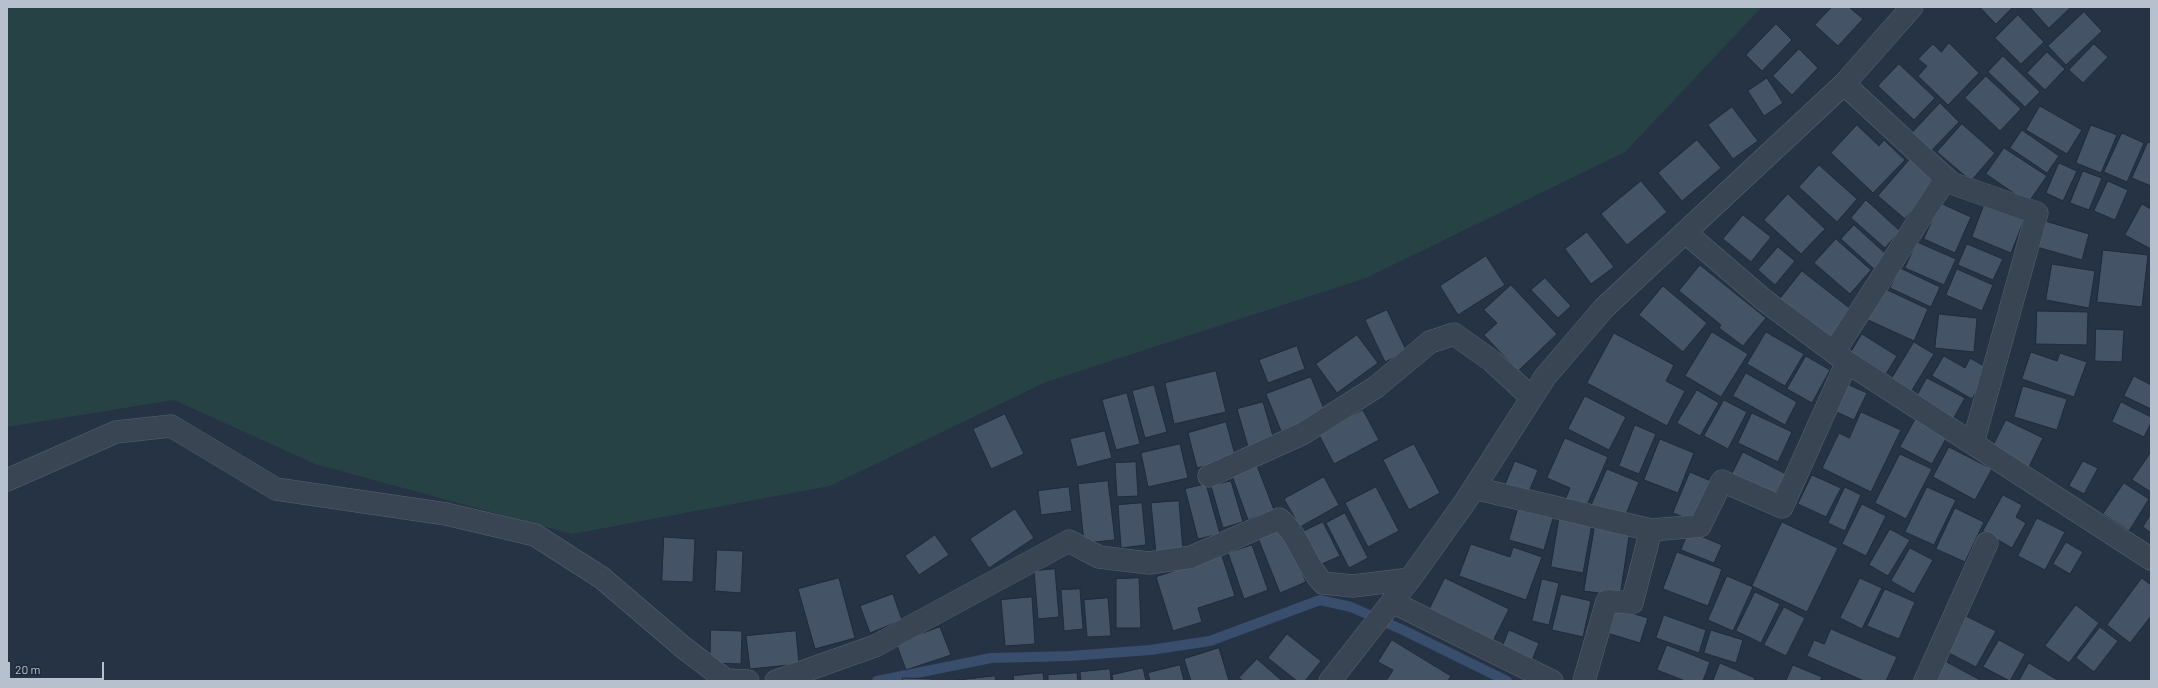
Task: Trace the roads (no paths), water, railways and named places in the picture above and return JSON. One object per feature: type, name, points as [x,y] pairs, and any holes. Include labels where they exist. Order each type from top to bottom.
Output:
[{"type":"street","points":[[1330,681],[1410,579],[1513,430],[1531,397],[1545,377],[1604,308],[1686,234],[1844,84],[1912,7]]},
{"type":"street","points":[[1844,84],[1951,183],[2037,213],[1973,443]]},
{"type":"street","points":[[1474,488],[1651,530],[1700,526],[1722,481],[1782,507],[1841,357],[1946,178]]},
{"type":"street","points":[[1686,234],[1764,300],[1841,357],[2151,559]]},
{"type":"street","points":[[1209,476],[1302,434],[1376,387],[1430,342],[1454,334],[1492,361],[1531,397]]},
{"type":"street","points":[[7,480],[116,432],[171,426],[276,489],[446,514],[535,535],[602,578],[684,648],[726,680],[748,681]]},
{"type":"street","points":[[776,681],[875,646],[1069,541],[1099,557],[1149,563],[1191,557],[1279,519],[1288,526],[1314,574],[1323,583],[1353,586],[1410,579]]},
{"type":"street","points":[[1584,681],[1607,601],[1632,603],[1651,530]]},
{"type":"street","points":[[1925,681],[1987,543]]},
{"type":"street","points":[[1392,602],[1552,681]]},
{"type":"waterway","points":[[877,681],[991,658],[1070,656],[1150,650],[1210,641],[1320,600],[1351,607],[1403,630],[1507,681]]}]
